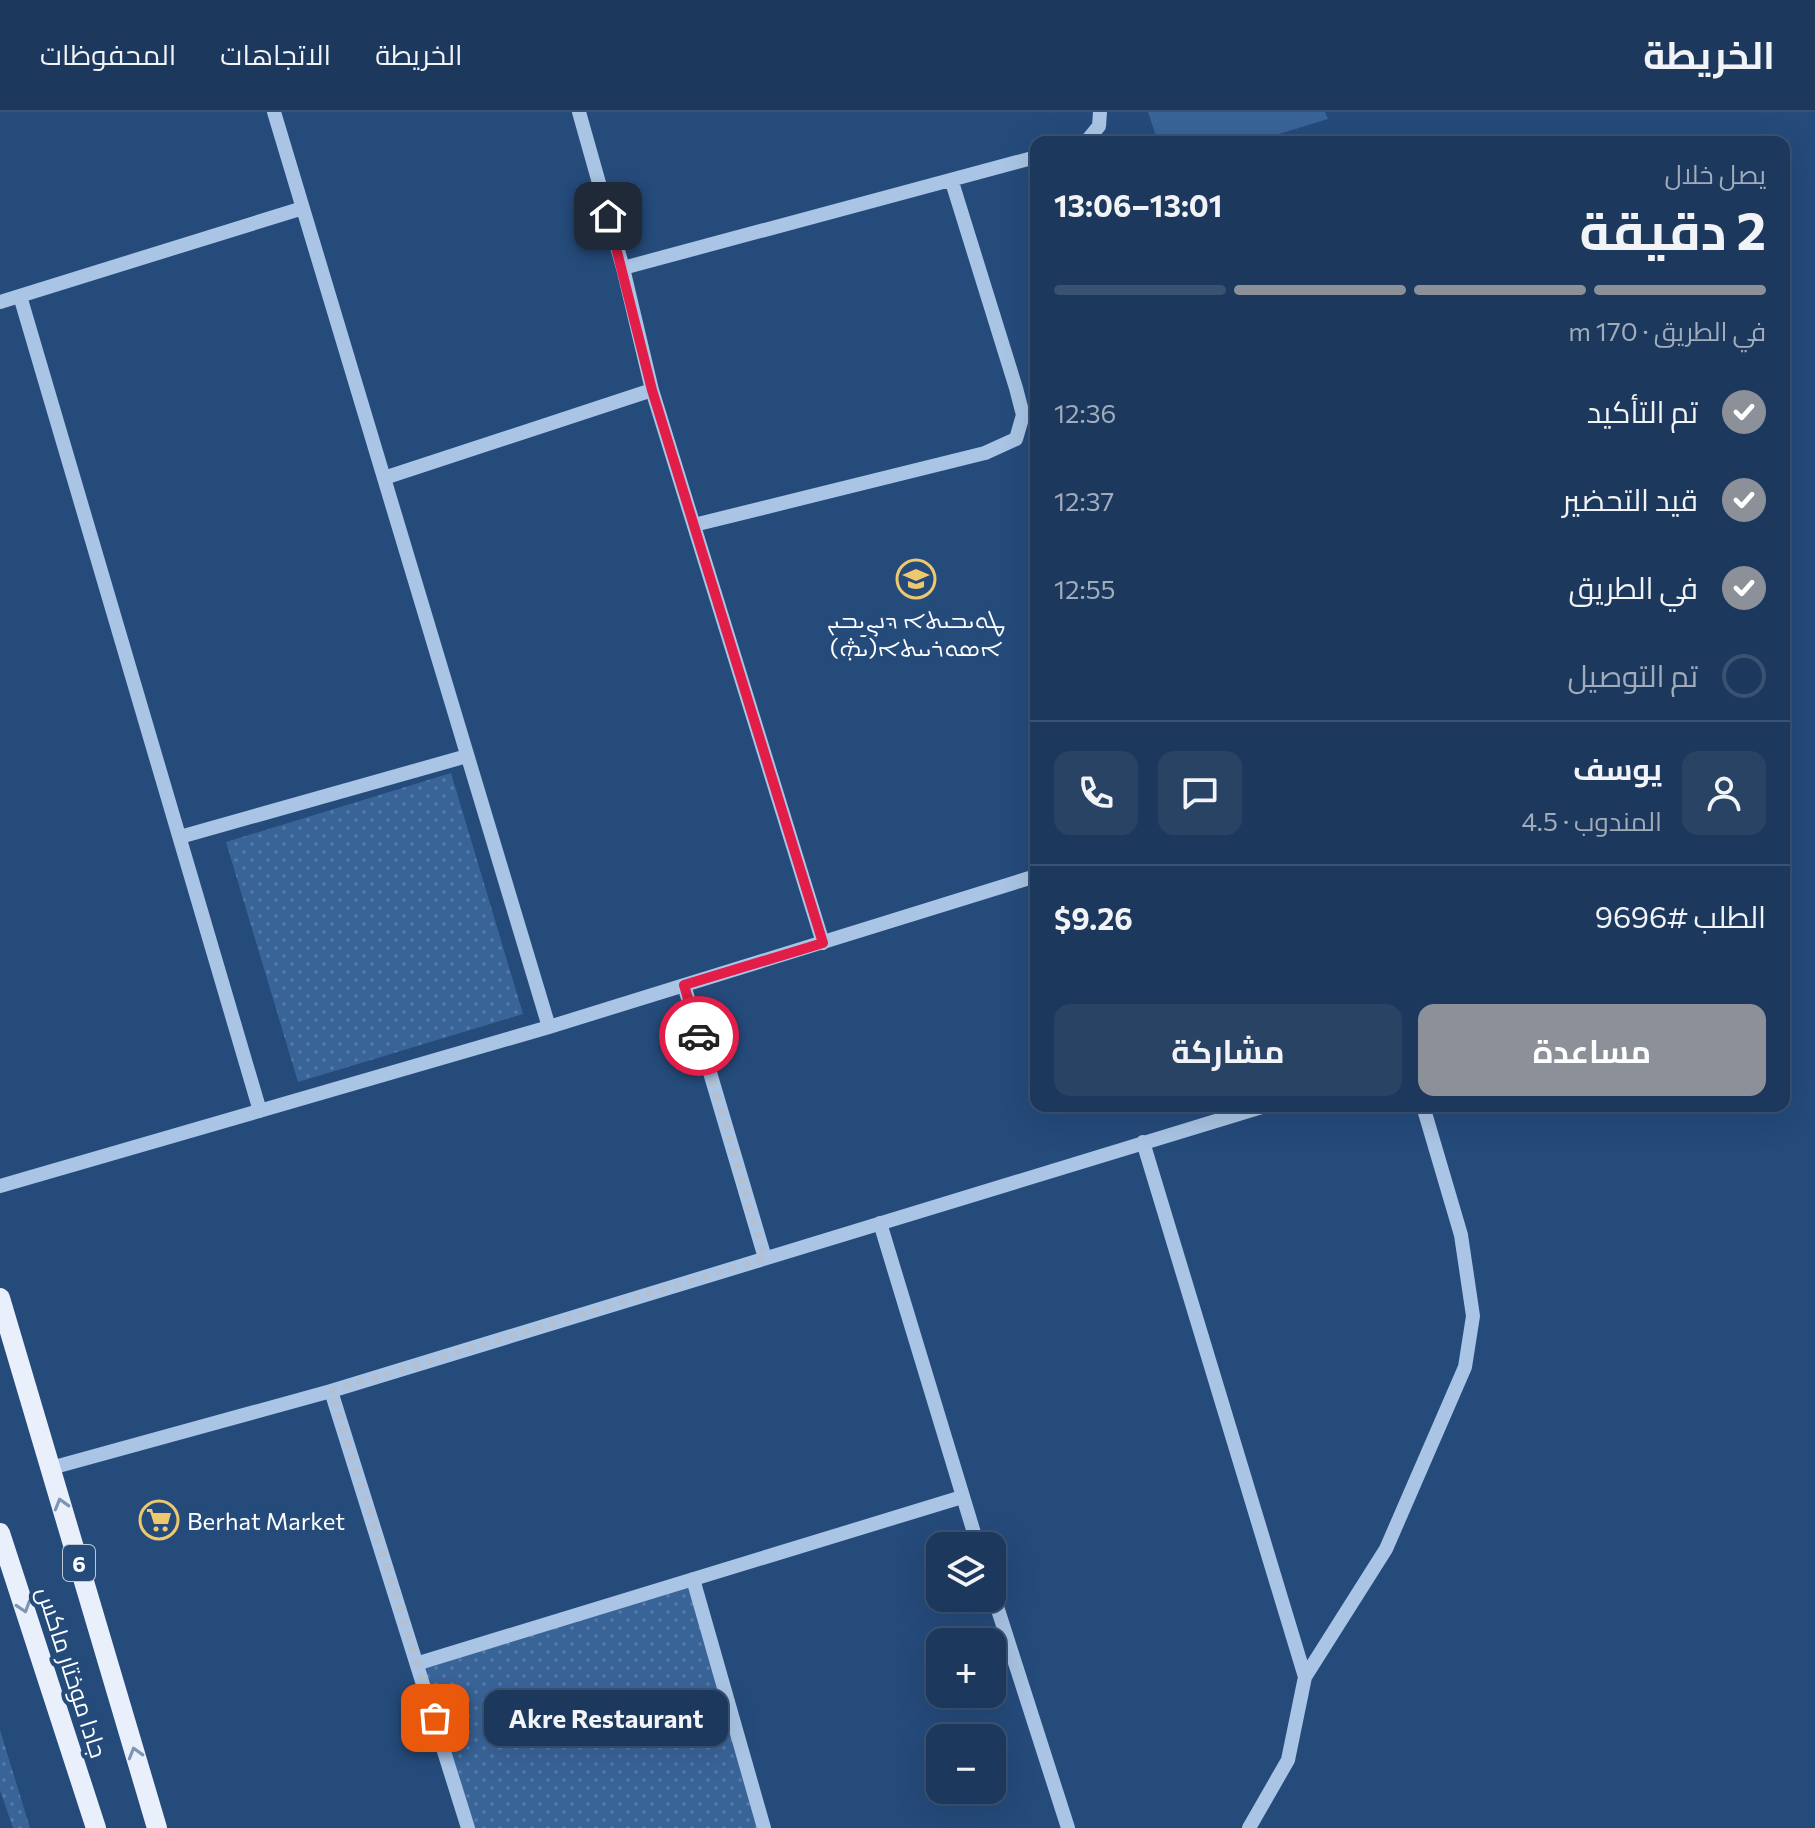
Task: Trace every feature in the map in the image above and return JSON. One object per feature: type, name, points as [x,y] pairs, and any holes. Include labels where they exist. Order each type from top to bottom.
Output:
[{"type":"main road","name":"6","points":[[0,1298],[157,1828]]},
{"type":"main road","name":"جادا موختار ماكس","points":[[0,1533],[96,1828]]},
{"type":"street","points":[[274,112],[549,1027]]},
{"type":"street","points":[[579,112],[623,268],[652,390],[823,943]]},
{"type":"street","points":[[1091,136],[1099,126],[1100,112]]},
{"type":"street","points":[[623,268],[1030,159]]},
{"type":"street","points":[[694,525],[985,453],[1016,439],[1023,415],[952,182]]},
{"type":"street","points":[[0,302],[303,208]]},
{"type":"street","points":[[20,296],[260,1111]]},
{"type":"street","points":[[384,478],[652,390]]},
{"type":"street","points":[[180,837],[467,756]]},
{"type":"street","points":[[0,1186],[549,1027],[1030,878]]},
{"type":"street","points":[[684,985],[765,1258]]},
{"type":"street","points":[[51,1468],[331,1391],[1245,1112]]},
{"type":"street","points":[[1249,1828],[1288,1760],[1305,1677],[1386,1549],[1465,1367],[1473,1316],[1461,1235],[1425,1112]]},
{"type":"street","points":[[1143,1142],[1305,1677]]},
{"type":"street","points":[[880,1223],[973,1532]]},
{"type":"street","points":[[331,1391],[419,1663],[468,1828]]},
{"type":"street","points":[[419,1663],[962,1497]]},
{"type":"street","points":[[693,1579],[764,1828]]},
{"type":"street","points":[[999,1612],[1068,1828]]},
{"type":"shaded area","points":[[1148,112],[1325,112],[1328,119],[1273,136],[1156,136]]},
{"type":"shaded area","points":[[451,773],[523,1014],[298,1082],[226,842]]},
{"type":"shaded area","points":[[693,1579],[764,1828],[468,1828],[419,1663]]},
{"type":"shaded area","points":[[0,1730],[30,1828],[13,1828],[0,1790]]},
{"type":"way so far","points":[[435,1718],[331,1391],[765,1258],[699,1036]]},
{"type":"place","name":"ܛܘܝܒܝܬܐ ܕܢܨܝܒܝܢ ܐܣܘܪܝܝܬܐ(ܞ)","points":[[916,579]]},
{"type":"place","name":"Berhat Market","points":[[159,1520]]},
{"type":"place","name":"Akre Restaurant","points":[[435,1718]]},
{"type":"route","points":[[608,216],[652,390],[823,943],[684,985],[699,1036]]}]
